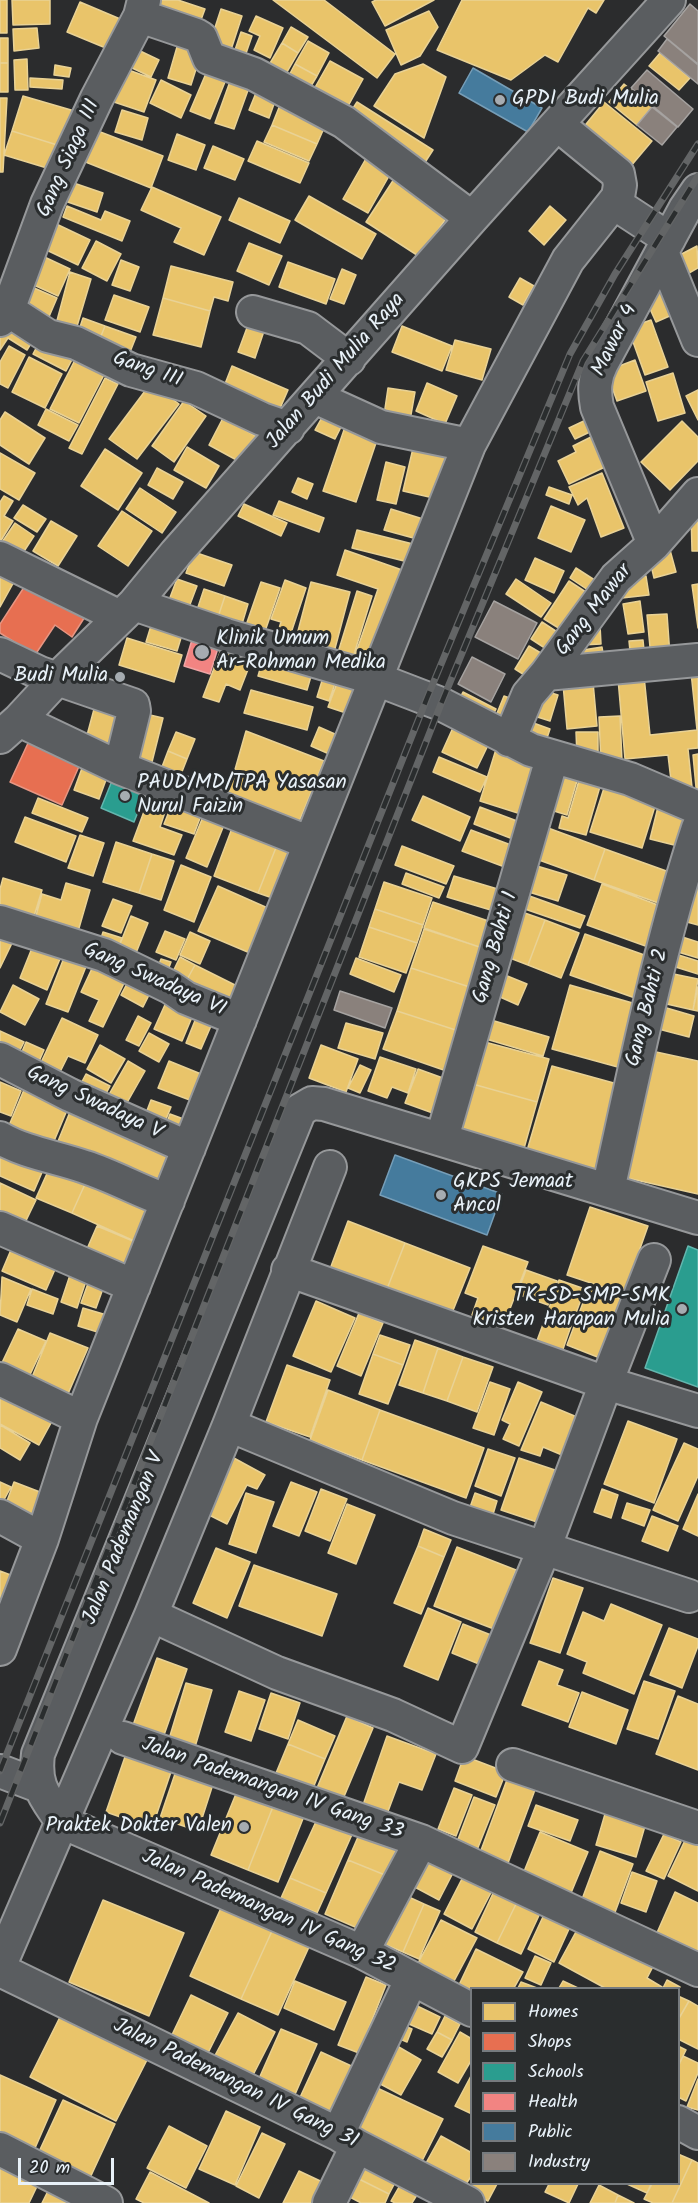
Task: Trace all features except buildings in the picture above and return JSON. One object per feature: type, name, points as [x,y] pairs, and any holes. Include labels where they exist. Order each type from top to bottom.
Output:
[{"type":"street","name":"Jalan Budi Mulia Raya","points":[[7,728],[127,611],[472,218],[669,0]]},
{"type":"street","points":[[142,8],[201,38],[208,58],[254,74],[344,122],[472,218]]},
{"type":"street","name":"Gang Siaga III","points":[[3,313],[47,204],[142,8]]},
{"type":"street","points":[[0,1649],[42,1539],[81,1418],[469,445],[568,260],[618,197],[620,185],[618,174],[556,124]]},
{"type":"street","points":[[614,203],[682,225],[698,340]]},
{"type":"street","name":"Mawar 4","points":[[654,544],[597,407],[594,391],[598,371],[682,225]]},
{"type":"street","points":[[253,312],[308,328],[349,359]]},
{"type":"street","name":"Gang III","points":[[3,313],[48,336],[76,342],[131,370],[196,388],[288,428]]},
{"type":"street","points":[[315,397],[381,427],[469,445]]},
{"type":"street","name":"Gang Mawar","points":[[509,740],[528,694],[546,674],[616,578],[654,544],[696,499]]},
{"type":"street","points":[[0,558],[127,611],[226,636],[376,679],[441,704],[509,740],[552,758],[630,779],[698,808]]},
{"type":"street","points":[[0,654],[57,679],[134,705],[120,768]]},
{"type":"street","points":[[546,674],[698,660]]},
{"type":"street","points":[[7,728],[120,768],[310,843]]},
{"type":"street","name":"Gang Bahti 1","points":[[442,1138],[552,758]]},
{"type":"street","name":"Gang Bahti 2","points":[[608,1190],[639,1049],[681,881],[698,828]]},
{"type":"street","name":"Gang Swadaya VI","points":[[0,922],[104,955],[170,987],[186,998],[240,1020]]},
{"type":"street","name":"Gang Swadaya V","points":[[0,1059],[70,1095],[189,1148]]},
{"type":"street","name":"Jalan Pademangan V","points":[[39,1786],[36,1770],[38,1754],[300,1110],[312,1103],[324,1104],[442,1138]]},
{"type":"street","points":[[0,1138],[88,1168],[168,1201]]},
{"type":"street","points":[[442,1138],[698,1218]]},
{"type":"street","points":[[0,1965],[229,1425],[330,1167]]},
{"type":"street","points":[[0,1228],[134,1286]]},
{"type":"street","points":[[150,1615],[277,1673],[393,1715],[462,1747],[544,1549],[654,1260]]},
{"type":"street","points":[[288,1270],[606,1383],[698,1411]]},
{"type":"street","points":[[0,1379],[81,1418]]},
{"type":"street","points":[[229,1425],[453,1518],[688,1596]]},
{"type":"street","points":[[0,1516],[42,1539]]},
{"type":"street","name":"Jalan Pademangan IV Gang 33","points":[[123,1738],[421,1841],[698,1970]]},
{"type":"street","points":[[513,1765],[698,1828]]},
{"type":"street","points":[[0,1771],[39,1786],[62,1822]]},
{"type":"street","name":"Jalan Pademangan IV Gang 32","points":[[62,1822],[362,1952],[470,2009]]},
{"type":"street","name":"Jalan Pademangan IV Gang 33","points":[[362,1952],[421,1841]]},
{"type":"street","name":"Jalan Pademangan IV Gang 31","points":[[0,1970],[347,2140],[468,2203]]},
{"type":"street","points":[[329,2203],[347,2140],[412,1978]]},
{"type":"street","points":[[680,2123],[698,2133]]},
{"type":"street","points":[[0,2149],[106,2203]]},
{"type":"railway","points":[[0,1771],[427,698],[570,354],[615,274],[698,144]]},
{"type":"railway","points":[[0,1823],[441,704],[583,361],[698,176]]},
{"type":"place","name":"GPDI Budi Mulia","points":[[500,100]]},
{"type":"place","name":"Klinik Umum Ar-Rohman Medika","points":[[202,652]]},
{"type":"place","name":"Budi Mulia","points":[[120,677]]},
{"type":"place","name":"PAUD/MD/TPA Yasasan Nurul Faizin","points":[[125,796]]},
{"type":"place","name":"GKPS Jemaat Ancol","points":[[441,1195]]},
{"type":"place","name":"TK-SD-SMP-SMK Kristen Harapan Mulia","points":[[682,1309]]},
{"type":"place","name":"Praktek Dokter Valen","points":[[244,1827]]}]
